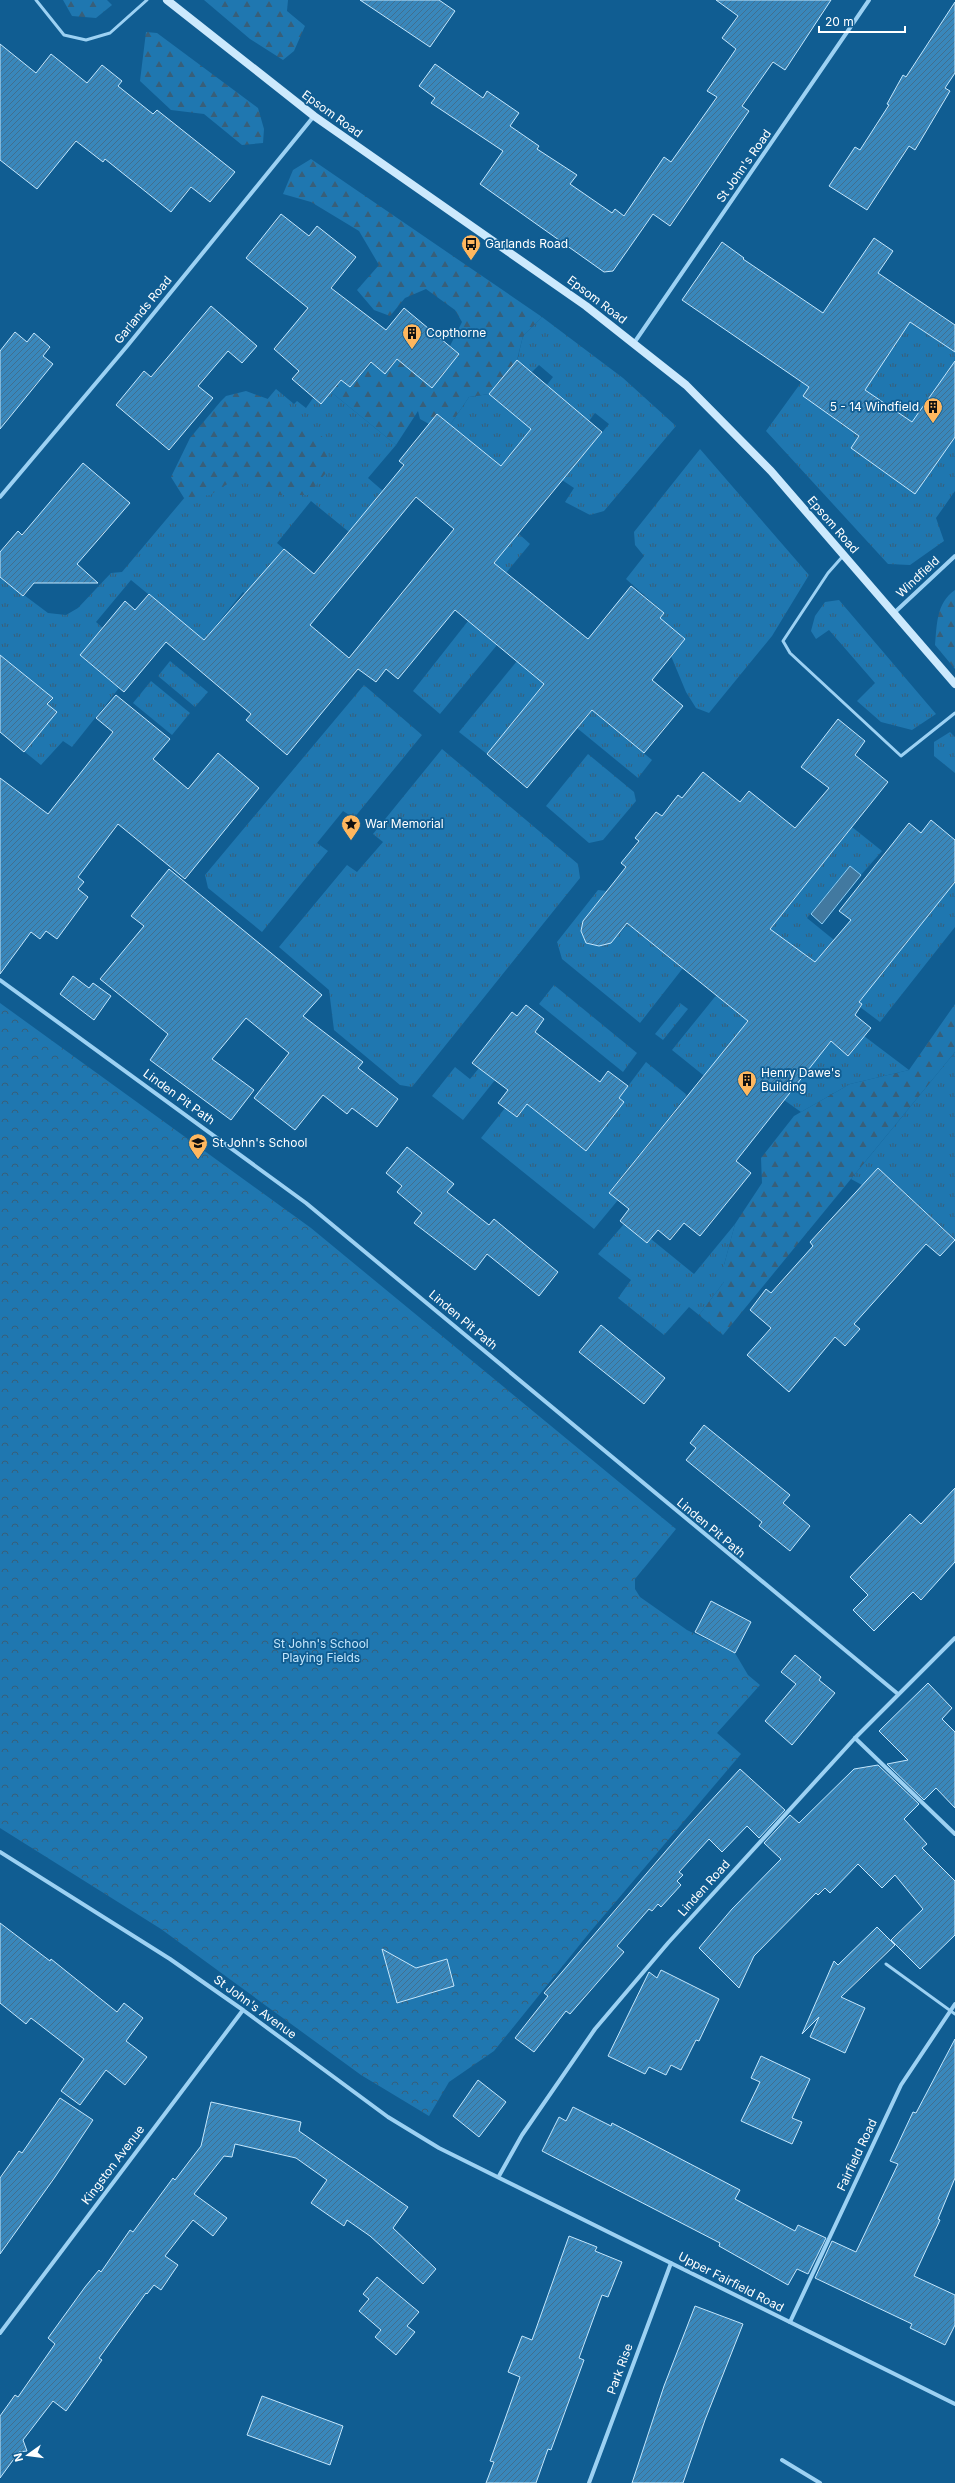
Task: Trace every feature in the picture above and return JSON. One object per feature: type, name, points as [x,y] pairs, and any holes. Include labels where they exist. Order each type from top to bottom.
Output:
[{"type":"main road","name":"Epsom Road","points":[[167,0],[314,116],[563,290],[634,343],[713,411],[771,471],[955,684]]},
{"type":"street","name":"St John's Road","points":[[634,343],[869,0]]},
{"type":"street","name":"Garlands Road","points":[[0,497],[113,362],[314,116]]},
{"type":"street","name":"Windfield","points":[[894,613],[955,556]]},
{"type":"street","name":"Linden Pit Path","points":[[0,980],[306,1203],[898,1694]]},
{"type":"street","name":"Linden Road","points":[[499,2176],[522,2135],[595,2029],[668,1942],[855,1738],[955,1638]]},
{"type":"street","points":[[855,1738],[955,1834]]},
{"type":"street","name":"St John's Avenue","points":[[0,1852],[170,1959],[243,2010],[388,2117],[439,2148],[499,2176]]},
{"type":"street","name":"Fairfield Road","points":[[790,2322],[901,2085],[955,2004]]},
{"type":"street","name":"Kingston Avenue","points":[[0,2333],[243,2010]]},
{"type":"street","name":"Upper Fairfield Road","points":[[499,2176],[955,2404]]},
{"type":"street","name":"Park Rise","points":[[589,2483],[671,2263]]},
{"type":"street","points":[[782,2460],[820,2483]]},
{"type":"lane","points":[[36,0],[64,35],[86,40],[110,33],[147,0]]},
{"type":"lane","points":[[844,556],[828,573],[783,641],[790,653],[901,756],[955,713]]},
{"type":"lane","points":[[886,1964],[955,2014]]},
{"type":"green space","points":[[63,0],[107,0],[112,5],[96,18],[72,16]]},
{"type":"green space","points":[[204,0],[288,0],[287,11],[305,26],[294,51],[283,60],[250,39]]},
{"type":"green space","points":[[146,32],[157,33],[258,108],[264,129],[263,143],[242,145],[204,114],[171,110],[140,81]]},
{"type":"green space","points":[[311,159],[542,317],[523,336],[517,360],[489,394],[469,397],[450,425],[437,414],[429,424],[420,419],[418,411],[396,445],[331,392],[341,380],[350,387],[372,363],[386,374],[397,359],[432,387],[459,354],[450,346],[462,322],[455,310],[426,289],[405,298],[390,316],[374,310],[357,290],[379,265],[359,231],[311,202],[283,194],[293,170]]},
{"type":"green space","points":[[542,317],[623,378],[676,426],[604,511],[590,515],[565,502],[574,488],[562,480],[570,461],[575,465],[609,424],[595,413],[589,421],[546,386],[553,377],[539,365],[531,373],[517,361],[523,336]]},
{"type":"green space","points":[[910,322],[947,347],[955,335],[955,491],[936,518],[944,541],[910,565],[888,564],[766,431],[826,348],[872,378]]},
{"type":"green space","points":[[276,389],[294,404],[297,401],[306,408],[313,398],[321,404],[331,392],[396,445],[368,478],[383,491],[349,532],[311,501],[277,543],[284,549],[246,594],[243,592],[204,640],[131,580],[96,622],[103,628],[80,655],[119,688],[72,747],[63,741],[41,765],[0,732],[0,577],[48,613],[66,615],[78,608],[111,573],[122,572]]},
{"type":"green space","points":[[246,391],[268,399],[327,440],[330,468],[308,495],[273,495],[240,476],[210,495],[184,498],[171,477],[190,438],[226,396]]},
{"type":"green space","points":[[489,394],[562,454],[525,437],[501,466],[450,425],[469,397]]},
{"type":"green space","points":[[700,449],[809,575],[772,636],[709,713],[696,708],[686,692],[671,656],[685,639],[660,618],[664,613],[626,579],[644,556],[635,545],[634,532]]},
{"type":"green space","points":[[518,533],[530,544],[501,579],[489,569]]},
{"type":"green space","points":[[955,590],[955,669],[935,645],[937,622],[941,608],[944,601]]},
{"type":"green space","points":[[839,600],[936,714],[912,730],[881,722],[857,701],[875,683],[829,630],[816,639],[811,631],[815,616],[825,602]]},
{"type":"green space","points":[[468,621],[497,645],[440,714],[413,691]]},
{"type":"green space","points":[[170,661],[208,692],[195,707],[158,676]]},
{"type":"green space","points":[[517,661],[544,684],[487,754],[459,732]]},
{"type":"green space","points":[[151,681],[190,713],[172,735],[133,703]]},
{"type":"green space","points":[[364,685],[422,735],[354,818],[343,811],[317,843],[328,851],[262,932],[208,888],[205,875]]},
{"type":"green space","points":[[592,710],[652,760],[638,778],[577,728]]},
{"type":"green space","points":[[950,732],[955,737],[955,773],[934,756],[934,742]]},
{"type":"green space","points":[[442,749],[578,864],[580,878],[412,1087],[400,1085],[334,1030],[329,990],[279,947],[347,865],[357,872],[383,842],[373,834]]},
{"type":"green space","points":[[588,754],[634,792],[636,801],[603,840],[589,843],[546,806]]},
{"type":"green space","points":[[852,827],[882,851],[861,875],[850,866],[807,918],[834,940],[816,963],[802,953],[714,1064],[718,1087],[672,1050]]},
{"type":"green space","points":[[955,882],[955,927],[880,1022],[860,1007],[862,1004],[849,994],[883,973]]},
{"type":"green space","points":[[598,890],[607,891],[583,921],[581,931],[586,943],[596,945],[611,941],[617,936],[639,908],[683,968],[640,1023],[562,959],[557,942]]},
{"type":"green space","points":[[554,985],[637,1053],[623,1072],[539,1004]]},
{"type":"green space","name":"St John's School Playing Fields","points":[[0,1003],[311,1228],[676,1529],[635,1579],[635,1589],[640,1597],[687,1630],[735,1653],[748,1675],[760,1685],[717,1733],[741,1754],[590,1932],[494,2051],[449,2082],[429,2116],[361,2075],[161,1929],[0,1828]]},
{"type":"green space","points":[[680,1003],[688,1009],[663,1040],[655,1034]]},
{"type":"green space","points":[[955,1004],[955,1052],[723,1335],[699,1315],[724,1282],[724,1265],[735,1224],[762,1183],[761,1158],[794,1116],[850,1084],[909,1070]]},
{"type":"green space","points":[[864,1036],[909,1070],[850,1084],[801,1112],[784,1100],[831,1041],[848,1055]]},
{"type":"green space","points":[[955,1052],[955,1239],[878,1168],[862,1185],[851,1179]]},
{"type":"green space","points":[[646,1062],[687,1095],[609,1192],[618,1200],[594,1229],[481,1138],[505,1108],[517,1117],[527,1104],[586,1150],[624,1102],[619,1098]]},
{"type":"green space","points":[[455,1067],[470,1079],[479,1068],[495,1080],[463,1120],[432,1096]]},
{"type":"green space","points":[[624,1224],[647,1243],[651,1239],[694,1274],[735,1224],[724,1265],[724,1282],[699,1315],[689,1307],[664,1335],[618,1298],[631,1280],[598,1254]]},
{"type":"shaded area","points":[[850,866],[861,875],[822,924],[811,914]]},
{"type":"building","points":[[360,0],[439,0],[455,11],[430,47]]},
{"type":"building","points":[[716,0],[831,0],[785,70],[773,62],[742,106],[749,111],[670,226],[653,214],[613,271],[604,272],[480,184],[503,151],[431,103],[435,98],[419,86],[435,64],[483,98],[487,91],[519,113],[510,126],[539,146],[537,149],[577,175],[570,184],[612,213],[615,209],[624,216],[664,157],[671,162],[717,97],[707,91],[736,49],[722,38],[738,16]]},
{"type":"building","points":[[955,2],[955,73],[945,88],[950,91],[915,150],[909,146],[867,210],[829,186],[855,147],[860,150],[889,105],[887,104],[903,75],[906,77]]},
{"type":"building","points":[[0,44],[36,73],[51,54],[87,83],[102,65],[122,81],[118,86],[153,114],[157,110],[235,172],[210,202],[191,187],[171,212],[105,159],[103,162],[76,141],[37,189],[0,160]]},
{"type":"building","points":[[281,214],[309,236],[317,226],[356,257],[331,288],[386,330],[404,308],[459,354],[432,388],[397,359],[385,374],[371,362],[350,387],[341,380],[321,404],[292,379],[299,371],[274,349],[308,308],[246,258]]},
{"type":"building","points":[[874,238],[893,251],[878,273],[955,325],[955,352],[910,322],[865,390],[912,422],[955,361],[955,437],[915,494],[851,448],[859,436],[803,396],[809,387],[682,300],[722,242],[744,258],[743,259],[823,313]]},
{"type":"building","points":[[211,306],[257,346],[242,363],[228,351],[198,386],[213,398],[169,450],[116,405],[144,371],[151,377]]},
{"type":"building","points":[[15,332],[27,342],[34,333],[50,347],[43,356],[53,364],[0,429],[0,351]]},
{"type":"building","points":[[517,360],[602,432],[494,563],[588,639],[631,586],[664,613],[660,618],[685,639],[652,680],[683,706],[644,753],[592,710],[527,788],[487,754],[544,684],[455,610],[398,679],[386,669],[376,682],[358,669],[287,755],[246,720],[251,714],[166,642],[124,692],[80,655],[125,601],[135,610],[149,594],[204,640],[284,549],[314,574],[404,465],[399,461],[437,414],[501,466],[531,429],[489,394]],"holes":[[[416,497],[454,529],[349,658],[310,625]]]},
{"type":"building","points":[[83,463],[130,503],[77,564],[98,583],[34,583],[23,596],[0,577],[0,552],[18,531],[22,535]]},
{"type":"building","points":[[0,655],[53,698],[47,704],[57,712],[24,752],[0,732]]},
{"type":"building","points":[[116,695],[170,739],[153,759],[188,789],[218,753],[259,788],[185,879],[118,824],[78,877],[84,882],[78,889],[88,897],[57,939],[46,931],[40,939],[31,932],[0,974],[0,778],[48,814],[113,732],[96,718]]},
{"type":"building","points":[[838,719],[865,741],[855,755],[888,782],[770,929],[815,962],[851,920],[839,911],[909,823],[921,833],[931,820],[955,840],[955,882],[859,1002],[862,1004],[855,1015],[871,1028],[848,1056],[831,1041],[736,1161],[751,1173],[700,1236],[684,1223],[670,1240],[658,1230],[647,1243],[620,1221],[629,1209],[609,1193],[748,1021],[627,923],[611,943],[599,946],[586,943],[581,931],[583,921],[626,867],[621,863],[639,841],[635,838],[656,812],[662,816],[678,795],[682,798],[703,772],[740,802],[749,791],[795,828],[829,788],[801,767]]},
{"type":"building","points":[[169,869],[322,995],[303,1016],[363,1062],[358,1068],[398,1099],[377,1127],[352,1108],[347,1114],[323,1095],[295,1130],[254,1098],[289,1053],[246,1018],[212,1059],[254,1090],[231,1120],[150,1060],[168,1034],[100,979],[144,926],[131,916]]},
{"type":"building","points":[[73,976],[89,988],[93,983],[111,996],[94,1020],[60,994]]},
{"type":"building","points":[[526,1005],[544,1019],[535,1032],[600,1082],[608,1071],[628,1086],[619,1098],[624,1102],[586,1151],[527,1104],[517,1117],[498,1103],[508,1090],[472,1063],[512,1012],[517,1016]]},
{"type":"building","points":[[407,1147],[454,1184],[447,1192],[489,1225],[494,1219],[558,1272],[539,1296],[487,1254],[475,1270],[414,1223],[422,1213],[397,1192],[402,1186],[386,1173]]},
{"type":"building","points":[[878,1168],[955,1240],[940,1256],[926,1244],[854,1324],[860,1329],[845,1346],[835,1337],[789,1392],[747,1355],[771,1328],[750,1310],[766,1289],[771,1293],[813,1246],[810,1242]]},
{"type":"building","points":[[601,1325],[665,1378],[644,1404],[579,1352]]},
{"type":"building","points":[[704,1425],[790,1495],[783,1503],[810,1526],[790,1551],[759,1526],[762,1522],[686,1460],[696,1448],[690,1443]]},
{"type":"building","points":[[955,1488],[955,1562],[921,1600],[913,1592],[874,1631],[853,1610],[868,1595],[850,1577],[910,1514],[921,1524]]},
{"type":"building","points":[[711,1601],[751,1622],[735,1653],[695,1632]]},
{"type":"building","points":[[795,1655],[821,1677],[819,1680],[835,1693],[792,1745],[765,1721],[796,1684],[781,1672]]},
{"type":"building","points":[[928,1683],[952,1708],[942,1719],[955,1732],[955,1808],[936,1788],[924,1800],[887,1764],[908,1760],[879,1731]]},
{"type":"building","points":[[878,1765],[919,1804],[904,1819],[927,1844],[922,1848],[955,1881],[955,1935],[920,1969],[891,1940],[923,1909],[895,1875],[882,1888],[858,1864],[830,1893],[825,1888],[818,1895],[816,1893],[754,1956],[739,1988],[699,1948],[732,1909],[781,1859],[764,1843],[790,1815],[799,1823],[854,1769]]},
{"type":"building","points":[[740,1769],[785,1810],[759,1838],[747,1826],[722,1852],[709,1839],[679,1872],[683,1875],[677,1881],[681,1885],[661,1907],[658,1904],[652,1911],[649,1909],[617,1946],[624,1952],[570,2014],[566,2011],[534,2052],[515,2038],[548,1996],[544,1993],[683,1831]]},
{"type":"building","points":[[0,1923],[50,1961],[51,1959],[117,2012],[124,2003],[143,2018],[126,2041],[147,2057],[125,2085],[106,2070],[80,2105],[61,2091],[84,2059],[31,2018],[26,2024],[0,2003]]},
{"type":"building","points":[[877,1927],[895,1945],[841,1997],[865,2008],[845,2053],[810,2037],[819,2017],[802,2034],[834,1961],[838,1965]]},
{"type":"building","points":[[382,1949],[416,1968],[447,1959],[454,1986],[397,2003]]},
{"type":"building","points":[[661,1970],[719,1999],[699,2041],[696,2040],[681,2070],[671,2065],[666,2075],[649,2067],[645,2074],[608,2056],[649,1972],[657,1978]]},
{"type":"building","points":[[955,2039],[955,2178],[938,2219],[940,2220],[914,2276],[955,2295],[955,2325],[945,2345],[910,2328],[912,2324],[815,2278],[832,2241],[856,2252],[898,2164],[890,2161],[913,2112],[916,2113]]},
{"type":"building","points":[[761,2056],[810,2079],[792,2118],[802,2122],[792,2144],[741,2121],[760,2082],[751,2078]]},
{"type":"building","points":[[478,2080],[506,2102],[479,2137],[453,2116]]},
{"type":"building","points":[[60,2098],[93,2120],[55,2177],[0,2254],[0,2178],[19,2151],[22,2153]]},
{"type":"building","points":[[211,2102],[301,2122],[299,2131],[408,2207],[393,2228],[436,2269],[423,2284],[370,2236],[347,2220],[344,2226],[311,2203],[327,2180],[296,2158],[235,2144],[232,2157],[224,2156],[194,2194],[227,2218],[213,2236],[193,2220],[165,2256],[178,2265],[161,2290],[154,2285],[147,2294],[146,2293],[99,2358],[102,2360],[66,2411],[53,2401],[23,2440],[27,2451],[19,2452],[0,2478],[0,2416],[15,2395],[18,2397],[55,2344],[48,2338],[85,2287],[99,2270],[101,2272],[130,2230],[133,2232],[173,2178],[175,2180],[201,2146]]},
{"type":"building","points":[[573,2107],[611,2126],[612,2123],[740,2190],[735,2199],[795,2231],[798,2225],[826,2238],[808,2274],[797,2269],[788,2285],[719,2246],[720,2243],[542,2151],[559,2117],[566,2121]]},
{"type":"building","points":[[569,2236],[597,2247],[595,2251],[622,2262],[608,2297],[602,2295],[579,2358],[584,2360],[551,2450],[548,2449],[536,2483],[486,2483],[494,2462],[490,2461],[520,2377],[508,2372],[522,2336],[532,2340]]},
{"type":"building","points":[[377,2277],[419,2312],[407,2326],[415,2332],[396,2355],[375,2337],[381,2330],[359,2311],[369,2299],[363,2294]]},
{"type":"building","points":[[695,2306],[743,2324],[705,2420],[683,2483],[632,2483],[664,2386]]},
{"type":"building","points":[[262,2396],[343,2426],[330,2465],[247,2435]]},
{"type":"place","name":"Garlands Road","points":[[471,261]]},
{"type":"place","name":"Copthorne","points":[[412,350]]},
{"type":"place","name":"5 - 14 Windfield","points":[[933,424]]},
{"type":"place","name":"War Memorial","points":[[351,841]]},
{"type":"place","name":"Henry Dawe's Building","points":[[747,1097]]},
{"type":"place","name":"St John's School","points":[[198,1160]]}]
